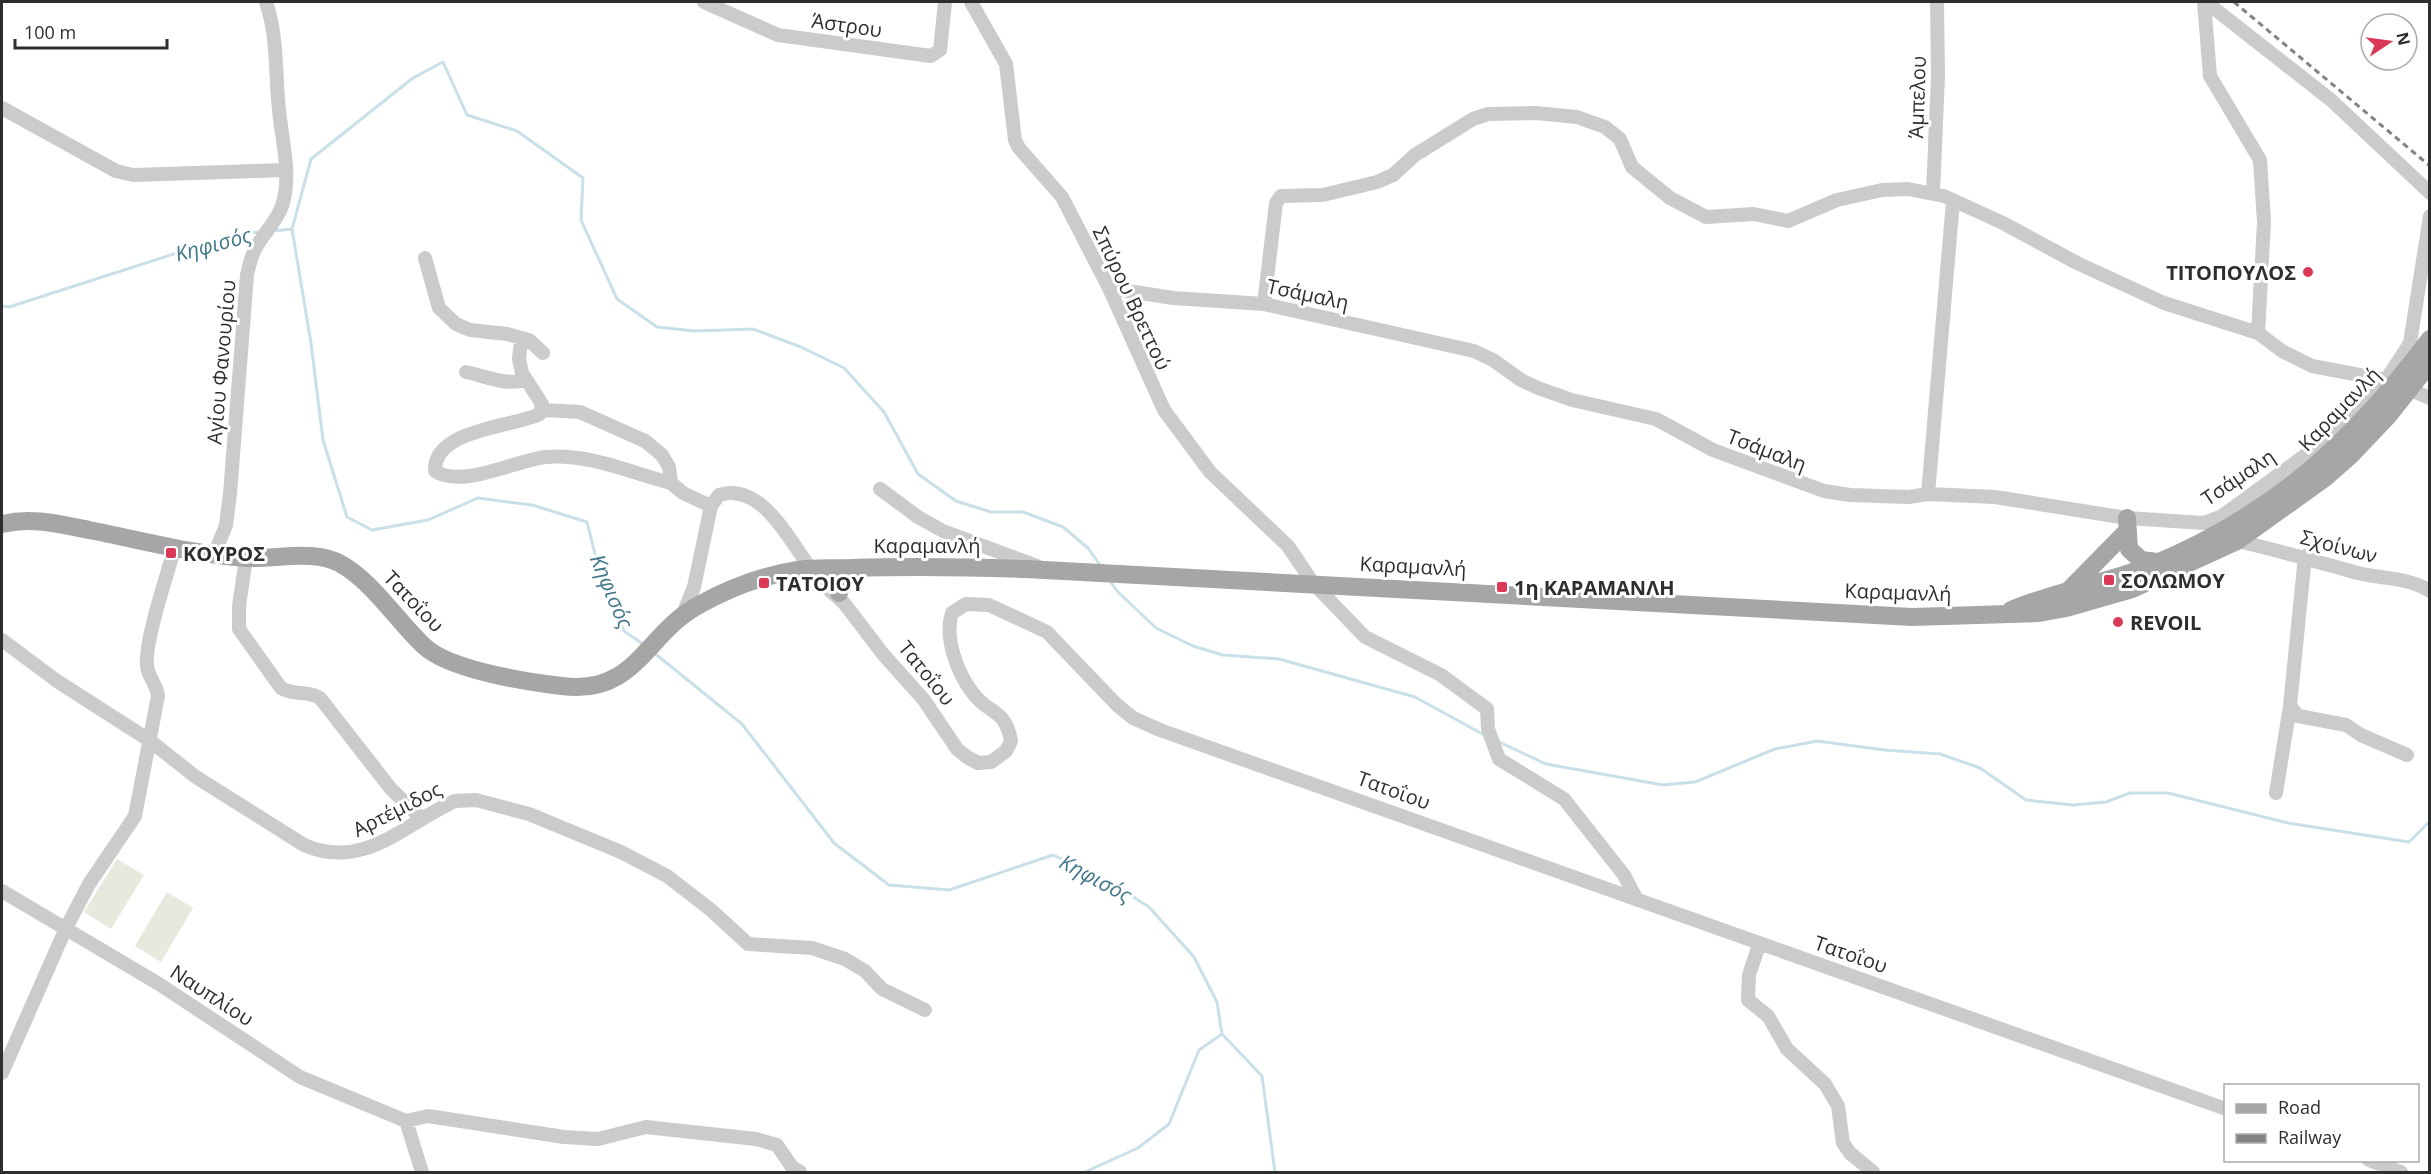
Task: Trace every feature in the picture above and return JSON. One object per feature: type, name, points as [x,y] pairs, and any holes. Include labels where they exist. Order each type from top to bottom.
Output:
[{"type":"main road","name":"Καραμανλή","points":[[809,569],[964,567],[1313,583],[1912,617],[1967,617],[2006,612],[2039,613],[2099,600],[2160,578],[2238,541],[2356,429],[2430,339]]},
{"type":"main road","name":"Καραμανλή","points":[[2006,612],[2036,600],[2157,562],[2271,509],[2350,456],[2389,415],[2430,363]]},
{"type":"main road","name":"Τατοΐου","points":[[2,524],[38,520],[215,554],[246,558],[320,557],[336,561],[364,583],[427,649],[451,662],[478,670],[575,687],[605,683],[622,675],[638,662],[683,615],[743,585],[809,569]]},
{"type":"main road","points":[[2127,524],[2129,549],[2134,556],[2149,563],[2157,562]]},
{"type":"main road","points":[[2067,592],[2127,524]]},
{"type":"main road","points":[[839,592],[844,575],[860,568]]},
{"type":"street","name":"Αγίου Φανουρίου","points":[[215,554],[226,525],[243,297],[254,250],[282,206],[286,170],[274,32],[266,2]]},
{"type":"street","name":"Άστρου","points":[[704,2],[778,35],[931,56],[940,50],[945,2]]},
{"type":"street","name":"Σπύρου Βρεττού","points":[[971,2],[1006,64],[1015,140],[1019,148],[1062,197],[1109,288],[1158,400],[1172,423],[1210,472],[1288,546],[1313,583],[1365,637],[1442,675],[1487,709],[1488,729],[1499,759],[1564,799],[1624,875],[1637,900]]},
{"type":"street","name":"Άμπελου","points":[[1933,193],[1938,76],[1937,2]]},
{"type":"street","points":[[2205,2],[2331,100],[2430,193]]},
{"type":"street","points":[[2205,2],[2210,76],[2260,160],[2264,222],[2258,333]]},
{"type":"street","points":[[2,108],[107,166],[133,175],[286,170]]},
{"type":"street","points":[[1264,304],[1276,202],[1281,196],[1323,195],[1377,182],[1393,175],[1415,154],[1473,119],[1498,112],[1577,117],[1605,127],[1620,139],[1632,167],[1650,183],[1692,212],[1706,217],[1754,214],[1788,221],[1837,200],[1881,189],[1908,189],[1933,193],[2003,223],[2077,263],[2164,303],[2258,333],[2282,351],[2312,366],[2386,380],[2427,397]]},
{"type":"street","points":[[1928,494],[1953,201]]},
{"type":"street","name":"Τσάμαλη","points":[[1109,288],[1173,298],[1264,304],[1484,355],[1538,388],[1572,400],[1656,419],[1713,450],[1799,484],[1850,495],[1909,497],[1928,494],[1995,497],[2127,524],[2197,523],[2222,516],[2307,454],[2386,380],[2410,343],[2430,216]]},
{"type":"street","points":[[425,258],[439,308],[446,316],[470,330],[507,334],[521,340],[529,340],[543,353]]},
{"type":"street","points":[[521,340],[519,359],[524,380],[539,398],[543,410]]},
{"type":"street","points":[[466,372],[488,375],[507,383],[524,380]]},
{"type":"street","points":[[671,483],[669,467],[662,455],[645,441],[580,412],[543,410],[536,416],[484,429],[454,441],[437,461],[435,471],[442,475],[468,476],[545,457],[569,456],[671,483],[683,493],[711,506]]},
{"type":"street","points":[[880,489],[918,518],[943,531],[1050,571]]},
{"type":"street","points":[[683,615],[694,587],[711,506],[719,495],[727,492],[741,492],[763,505],[809,569]]},
{"type":"street","name":"Σχοίνων","points":[[2238,541],[2305,556],[2360,573],[2411,582],[2430,591]]},
{"type":"street","points":[[2,1073],[66,928],[89,884],[135,816],[158,696],[157,684],[148,673],[146,663],[175,546]]},
{"type":"street","points":[[2277,793],[2290,706],[2305,556]]},
{"type":"street","points":[[246,558],[238,606],[239,629],[280,688],[290,694],[314,694],[320,698],[391,789],[421,818]]},
{"type":"street","name":"Τατοΐου","points":[[809,569],[839,592],[849,611]]},
{"type":"street","name":"Τατοΐου","points":[[809,569],[834,593],[882,654],[924,700],[957,749],[978,763],[991,762],[1001,757],[1011,741],[1004,718],[972,692],[948,633],[952,613],[966,604],[976,603],[1008,612],[1047,632],[1059,642],[1104,694],[1133,718],[1759,945],[2224,1108]]},
{"type":"street","name":"Αρτέμιδος","points":[[2,640],[57,681],[149,740],[196,777],[304,845],[320,852],[335,854],[363,851],[455,801],[465,799],[489,802],[529,814],[621,852],[667,876],[711,910],[748,944],[812,948],[845,958],[865,971],[882,989],[925,1010]]},
{"type":"street","points":[[2290,706],[2298,716],[2346,725],[2361,735],[2407,755]]},
{"type":"street","name":"Ναυπλίου","points":[[2,891],[159,984],[300,1077],[406,1121]]},
{"type":"street","points":[[1759,945],[1749,975],[1749,1000],[1768,1016],[1787,1049],[1825,1084],[1838,1106],[1843,1143],[1873,1173]]},
{"type":"street","points":[[422,1173],[406,1121],[428,1116],[564,1137],[598,1139],[653,1127],[756,1139],[777,1145],[792,1167],[800,1173]]},
{"type":"street","points":[[2372,1162],[2401,1173]]},
{"type":"shaded area","points":[[117,859],[144,875],[111,929],[84,912]]},
{"type":"shaded area","points":[[167,892],[193,908],[161,962],[135,946]]},
{"type":"waterway","points":[[292,229],[311,159],[413,78],[443,62],[467,115],[517,131],[583,178],[581,220],[617,299],[657,327],[695,331],[753,329],[801,347],[844,368],[884,412],[918,474],[956,501],[991,512],[1023,512],[1063,527],[1088,548],[1100,565]]},
{"type":"waterway","name":"Κηφισός","points":[[273,231],[292,229],[311,343],[323,440],[347,517],[372,530],[428,520],[478,498],[532,505],[587,522],[598,566],[624,631],[643,644]]},
{"type":"waterway","name":"Κηφισός","points":[[2,306],[9,307],[236,234],[260,232]]},
{"type":"waterway","points":[[1110,581],[1117,591],[1156,628],[1193,646],[1223,655],[1279,659],[1415,697],[1486,736]]},
{"type":"waterway","name":"Κηφισός","points":[[653,652],[742,724],[834,843],[889,885],[949,890],[1053,855],[1103,878],[1149,907],[1194,957],[1217,1002],[1222,1034],[1262,1076],[1275,1172]]},
{"type":"waterway","points":[[1497,741],[1546,764],[1663,785],[1695,782],[1775,749],[1817,741],[1885,750],[1940,754],[1980,768],[2026,800],[2073,805],[2106,802],[2130,793],[2168,793],[2288,823],[2409,842],[2430,821]]},
{"type":"waterway","points":[[1085,1172],[1138,1148],[1169,1124],[1199,1050],[1222,1034]]},
{"type":"railway","points":[[2234,2],[2430,166]]},
{"type":"place","name":"ΤΙΤΟΠΟΥΛΟΣ","points":[[2308,272]]},
{"type":"place","name":"ΚΟΥΡΟΣ","points":[[171,553]]},
{"type":"place","name":"ΣΟΛΩΜΟΥ","points":[[2109,580]]},
{"type":"place","name":"ΤΑΤΟΙΟΥ","points":[[764,583]]},
{"type":"place","name":"1η ΚΑΡΑΜΑΝΛΗ","points":[[1502,587]]},
{"type":"place","name":"REVOIL","points":[[2118,622]]}]
